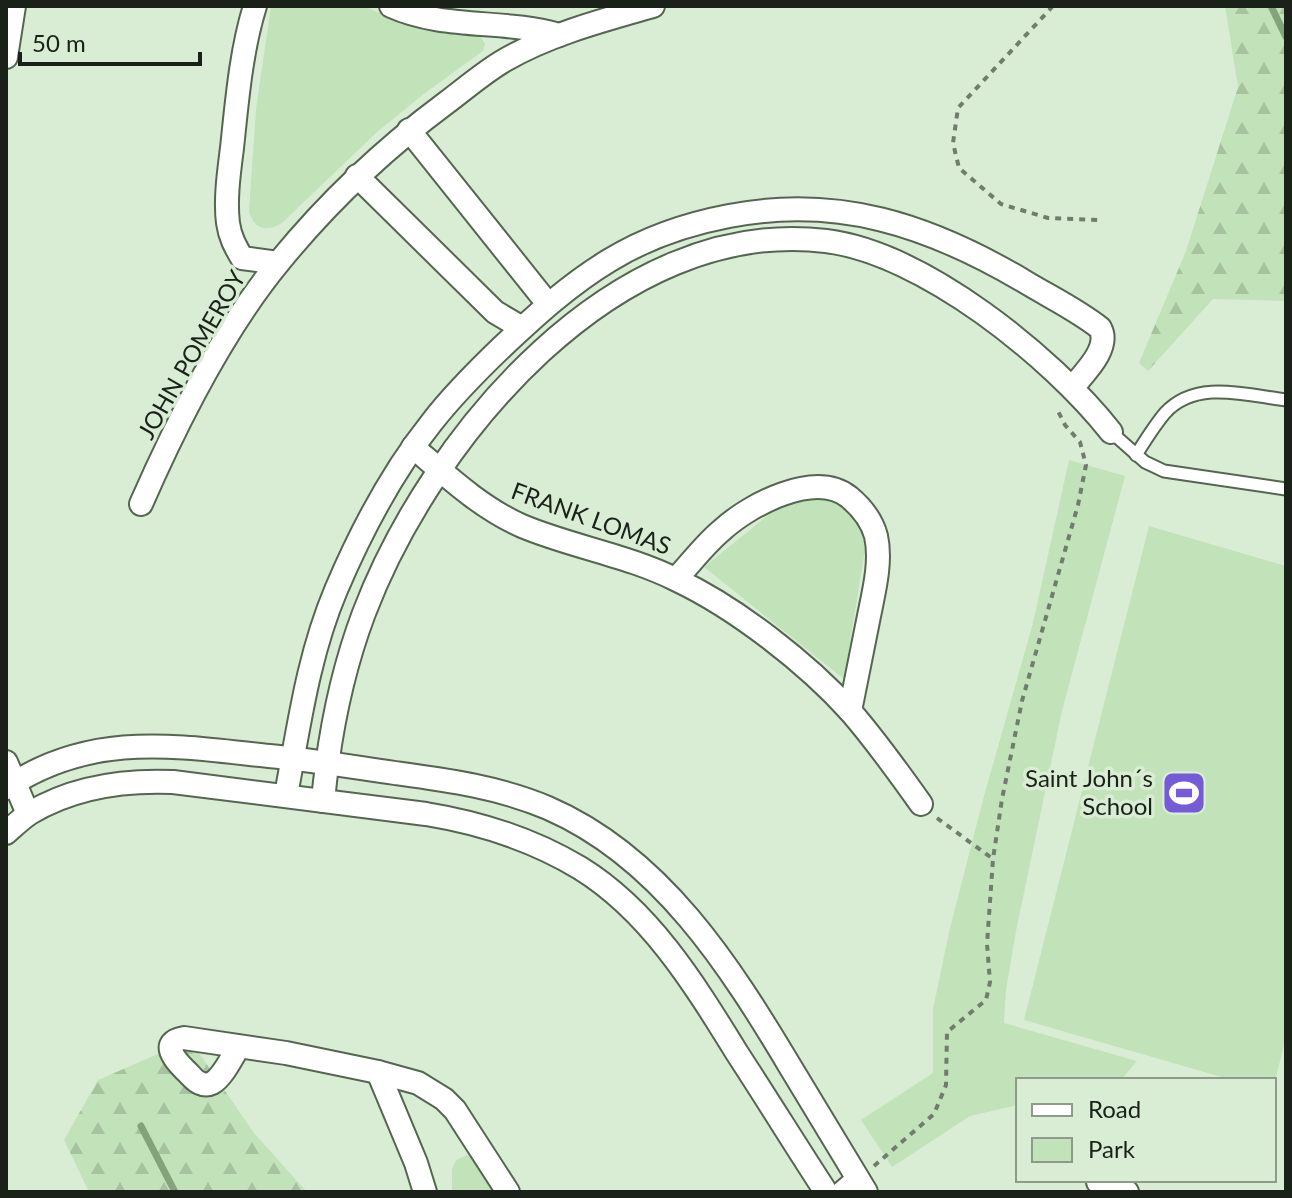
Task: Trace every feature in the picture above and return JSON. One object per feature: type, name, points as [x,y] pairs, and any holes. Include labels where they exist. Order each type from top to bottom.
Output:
[{"type":"street","points":[[6,57],[14,6]]},
{"type":"street","points":[[255,6],[248,30],[235,120],[228,222],[232,242],[242,258],[278,263]]},
{"type":"street","points":[[391,6],[452,22],[537,29],[559,35]]},
{"type":"street","name":"JOHN POMEROY","points":[[141,504],[164,451],[241,314],[278,263],[357,176],[409,130],[505,60],[559,35],[653,6]]},
{"type":"street","points":[[495,26],[503,38],[505,60]]},
{"type":"street","points":[[409,130],[548,304]]},
{"type":"street","points":[[357,176],[495,312],[522,328]]},
{"type":"street","points":[[286,795],[299,716],[321,631],[335,593],[370,520],[413,447],[461,388],[522,328],[548,304],[611,259],[655,237],[687,226],[750,212],[812,208],[850,212],[900,224],[995,264],[1100,328],[1103,343],[1093,361],[1062,394]]},
{"type":"street","points":[[323,801],[341,686],[365,611],[397,542],[439,469],[506,387],[561,335],[626,287],[668,266],[718,248],[765,240],[826,241],[881,255],[938,284],[998,325],[1062,394],[1088,404],[1111,432]]},
{"type":"street","name":"FRANK LOMAS","points":[[413,447],[496,513],[519,525],[676,579],[744,619],[795,659],[850,711],[921,804]]},
{"type":"street","name":"FRANK LOMAS","points":[[676,579],[722,529],[755,507],[804,487],[829,487],[844,493],[868,516],[876,536],[878,558],[850,711]]},
{"type":"street","points":[[28,814],[9,777],[65,759],[120,747],[149,745],[293,758],[462,783],[520,797],[573,820],[621,852],[664,890],[716,952],[768,1028],[856,1188]]},
{"type":"street","points":[[6,833],[28,814],[73,794],[122,782],[147,781],[286,795],[449,818],[525,840],[583,869],[647,925],[693,983],[826,1192]]},
{"type":"street","points":[[239,1046],[378,1072],[418,1083],[444,1099],[508,1192]]},
{"type":"street","points":[[378,1072],[425,1192]]},
{"type":"street","points":[[1098,1182],[1127,1192]]},
{"type":"lane","points":[[1136,455],[1164,414],[1187,397],[1211,392],[1286,400]]},
{"type":"lane","points":[[1111,432],[1136,455],[1164,471],[1286,489]]},
{"type":"path","points":[[1053,6],[958,108],[953,143],[959,168],[1001,204],[1048,218],[1100,220]]},
{"type":"path","points":[[856,1188],[934,1114],[946,1085],[947,1032],[986,1000],[990,982],[987,944],[993,859],[1002,799],[1022,701],[1078,505],[1086,465],[1080,442],[1065,425],[1062,394]]},
{"type":"path","points":[[921,804],[944,825],[993,859]]},
{"type":"green space","points":[[271,6],[363,6],[396,20],[479,34],[485,44],[483,51],[377,132],[282,223],[261,228],[249,211],[256,109]]},
{"type":"green space","points":[[1225,6],[1286,6],[1286,301],[1213,299],[1148,371],[1139,363],[1186,251],[1238,87]]},
{"type":"green space","points":[[1069,460],[1125,476],[1062,711],[1016,931],[1004,1023],[1137,1061],[1123,1078],[1016,1078],[1016,1105],[970,1116],[892,1167],[861,1120],[933,1073],[933,1009],[950,928],[1033,623]]},
{"type":"green space","points":[[792,496],[835,499],[861,516],[865,550],[844,679],[704,567]]},
{"type":"green space","name":"Saint John´s School","points":[[1149,526],[1286,566],[1286,1037],[1276,1078],[1225,1078],[1024,1020]]},
{"type":"green space","points":[[190,1040],[254,1133],[307,1192],[89,1192],[64,1140],[98,1080]]},
{"type":"green space","points":[[467,1155],[474,1158],[497,1192],[452,1192],[452,1169],[456,1160]]},
{"type":"waterway","points":[[1271,6],[1286,37]]},
{"type":"waterway","points":[[141,1126],[175,1192]]},
{"type":"place","name":"Saint John´s School","points":[[1184,793]]}]
